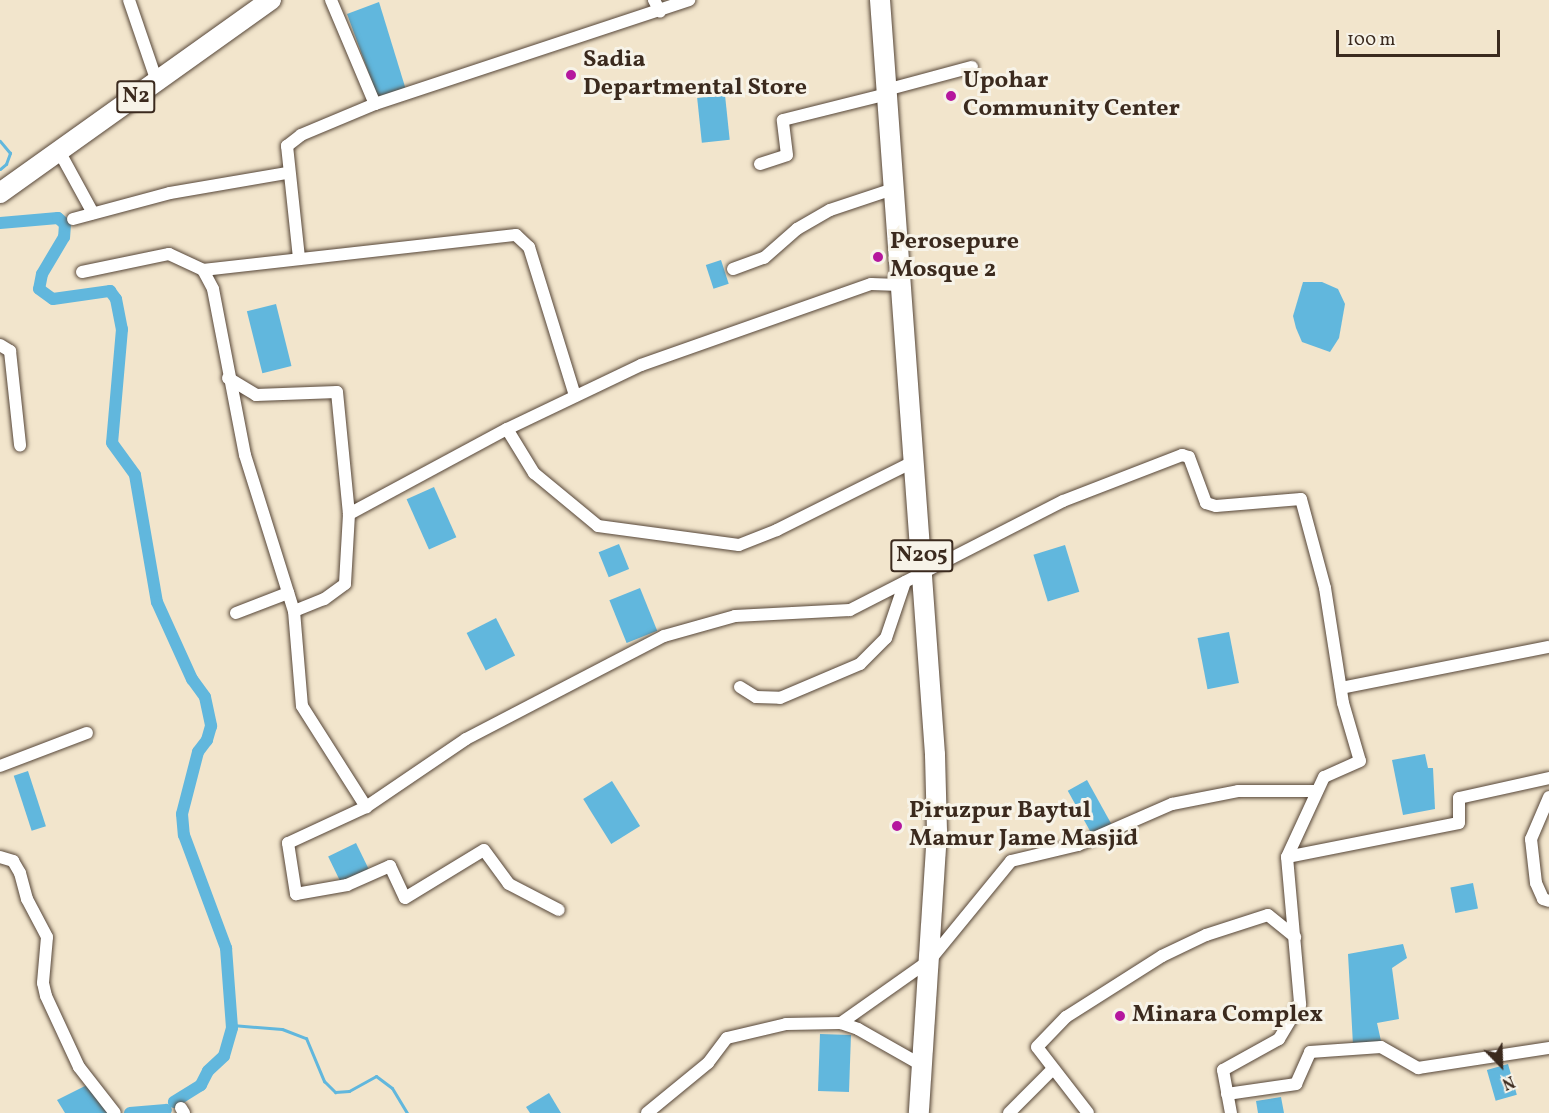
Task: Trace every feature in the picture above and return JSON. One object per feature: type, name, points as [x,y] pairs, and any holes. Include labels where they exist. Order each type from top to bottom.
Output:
[{"type":"highway","name":"N2","points":[[0,193],[271,0]]},
{"type":"highway","name":"N205","points":[[880,0],[900,285],[924,572],[937,832],[920,1113]]},
{"type":"street","points":[[129,0],[157,82]]},
{"type":"street","points":[[331,0],[375,104]]},
{"type":"street","points":[[654,0],[660,12]]},
{"type":"street","points":[[299,258],[287,173],[287,146],[301,135],[375,104],[660,12],[689,0]]},
{"type":"street","points":[[760,164],[787,155],[783,120],[972,67]]},
{"type":"street","points":[[59,151],[93,213]]},
{"type":"street","points":[[73,219],[170,193],[287,173]]},
{"type":"street","points":[[733,268],[764,258],[797,229],[830,210],[893,189]]},
{"type":"street","points":[[82,272],[169,254],[203,270],[516,235],[529,247],[575,396]]},
{"type":"street","points":[[203,270],[213,289],[228,378],[245,455],[294,611],[302,706],[366,807]]},
{"type":"street","points":[[349,514],[507,429],[641,365],[872,284],[900,285]]},
{"type":"street","points":[[0,345],[10,351],[20,445]]},
{"type":"street","points":[[228,378],[256,395],[337,392],[349,514],[345,584],[324,599],[294,611]]},
{"type":"street","points":[[507,429],[534,473],[598,526],[739,545],[777,530],[915,461]]},
{"type":"street","points":[[559,910],[509,884],[484,850],[405,898],[390,866],[347,885],[296,894],[288,843],[366,807],[466,739],[664,636],[735,616],[850,610],[1063,501],[1182,455],[1189,457],[1206,503],[1216,506],[1301,500],[1325,588],[1341,688],[1360,761],[1324,777],[1287,857],[1300,1004],[1279,1039],[1223,1070],[1231,1113]]},
{"type":"street","points":[[740,687],[756,697],[780,698],[860,664],[886,638],[905,582]]},
{"type":"street","points":[[236,613],[288,593]]},
{"type":"street","points":[[1341,688],[1549,647]]},
{"type":"street","points":[[0,766],[87,733]]},
{"type":"street","points":[[1287,857],[1459,822],[1459,798],[1549,778]]},
{"type":"street","points":[[841,1023],[930,960],[1011,861],[1078,845],[1172,804],[1238,791],[1317,791]]},
{"type":"street","points":[[1549,797],[1531,839],[1536,883],[1543,899],[1549,901]]},
{"type":"street","points":[[0,857],[13,861],[20,873],[27,899],[47,937],[43,983],[46,996],[79,1067],[115,1113]]},
{"type":"street","points":[[1088,1113],[1052,1070],[1037,1047],[1066,1017],[1162,956],[1206,935],[1268,915],[1295,937]]},
{"type":"street","points":[[646,1113],[708,1063],[728,1038],[786,1024],[841,1023],[858,1029],[923,1066]]},
{"type":"street","points":[[1227,1094],[1296,1084],[1310,1052],[1381,1047],[1418,1068],[1549,1048]]},
{"type":"street","points":[[1009,1113],[1052,1070]]},
{"type":"water","points":[[379,2],[406,90],[378,98],[347,14]]},
{"type":"water","points":[[725,95],[730,140],[702,143],[697,98]]},
{"type":"water","points":[[721,260],[729,284],[714,289],[706,265]]},
{"type":"water","points":[[1303,282],[1322,282],[1338,289],[1345,304],[1339,338],[1330,352],[1302,342],[1296,328],[1293,316]]},
{"type":"water","points":[[276,304],[291,366],[262,373],[247,311]]},
{"type":"water","points":[[434,487],[456,537],[429,549],[407,499]]},
{"type":"water","points":[[619,544],[629,569],[609,577],[599,552]]},
{"type":"water","points":[[1065,545],[1079,592],[1048,602],[1033,555]]},
{"type":"water","points":[[640,588],[657,631],[627,643],[609,600]]},
{"type":"water","points":[[496,618],[515,655],[486,670],[467,633]]},
{"type":"water","points":[[1229,632],[1239,683],[1208,689],[1198,638]]},
{"type":"water","points":[[1425,754],[1428,768],[1433,768],[1435,809],[1403,815],[1392,760]]},
{"type":"water","points":[[28,771],[46,826],[32,831],[14,776]]},
{"type":"water","points":[[1087,780],[1112,825],[1093,836],[1068,791]]},
{"type":"water","points":[[612,781],[640,826],[611,844],[583,799]]},
{"type":"water","points":[[356,843],[369,870],[341,884],[328,857]]},
{"type":"water","points":[[1473,883],[1478,909],[1455,913],[1450,887]]},
{"type":"water","points":[[1403,944],[1407,958],[1392,968],[1399,1019],[1377,1023],[1381,1041],[1353,1045],[1348,954]]},
{"type":"water","points":[[820,1034],[851,1035],[849,1092],[818,1091]]},
{"type":"water","points":[[1508,1064],[1517,1095],[1496,1101],[1487,1070]]},
{"type":"water","points":[[89,1084],[108,1113],[65,1113],[57,1100]]},
{"type":"water","points":[[549,1093],[561,1113],[530,1113],[526,1107]]},
{"type":"water","points":[[1281,1097],[1284,1113],[1258,1113],[1256,1101]]},
{"type":"waterway","points":[[0,141],[10,153],[6,164],[0,169]]},
{"type":"waterway","points":[[0,223],[58,218],[65,224],[64,237],[42,274],[39,289],[53,299],[110,291],[116,299],[122,329],[112,443],[135,475],[157,602],[192,679],[205,697],[211,726],[207,740],[198,752],[182,814],[184,835],[226,948],[232,1028],[224,1056],[208,1071],[201,1085],[174,1102]]},
{"type":"waterway","points":[[232,1025],[282,1029],[306,1038],[324,1081],[335,1092],[349,1091],[376,1076],[392,1088],[407,1113]]},
{"type":"waterway","points":[[130,1113],[166,1110]]},
{"type":"place","name":"Sadia Departmental Store","points":[[571,75]]},
{"type":"place","name":"Upohar Community Center","points":[[951,96]]},
{"type":"place","name":"Perosepure Mosque 2","points":[[878,257]]},
{"type":"place","name":"Piruzpur Baytul Mamur Jame Masjid","points":[[897,826]]},
{"type":"place","name":"Minara Complex","points":[[1120,1016]]}]
